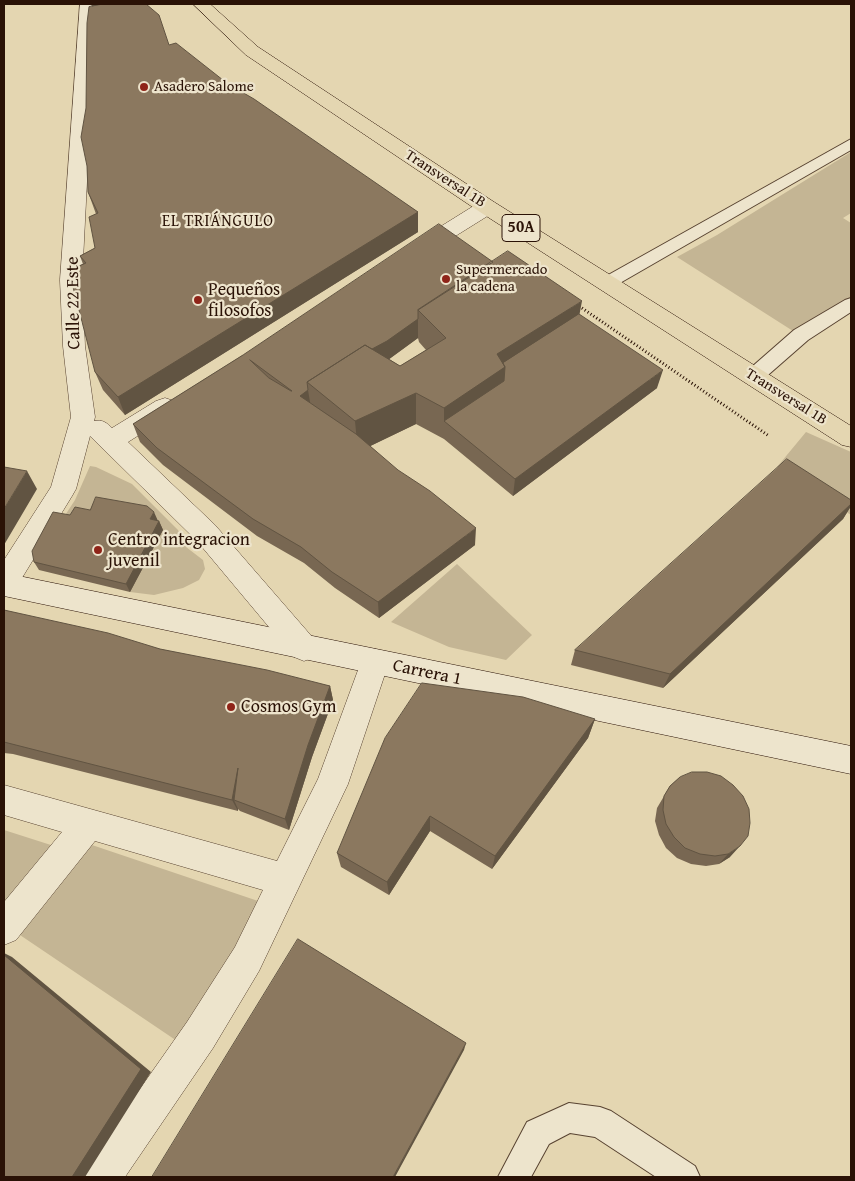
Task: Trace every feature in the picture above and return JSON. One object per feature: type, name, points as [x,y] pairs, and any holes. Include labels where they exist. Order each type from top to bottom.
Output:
[{"type":"main road","name":"Transversal 1B","points":[[201,4],[252,51],[487,207],[851,438]]},
{"type":"street","name":"Calle 22 Este","points":[[4,584],[63,490],[83,417],[74,346],[71,280],[88,4]]},
{"type":"street","points":[[399,261],[487,207]]},
{"type":"street","points":[[111,441],[179,399]]},
{"type":"street","points":[[83,417],[111,441],[206,533],[304,648]]},
{"type":"street","name":"Carrera 1","points":[[4,584],[304,648],[851,760]]},
{"type":"street","points":[[102,1177],[200,1035],[246,959],[332,784],[375,662]]},
{"type":"street","points":[[4,800],[286,880]]},
{"type":"street","points":[[4,928],[88,824]]},
{"type":"lane","points":[[607,283],[851,144]]},
{"type":"lane","points":[[753,377],[801,335],[851,304]]},
{"type":"lane","points":[[514,1177],[538,1133],[569,1118],[600,1122],[684,1177]]},
{"type":"path","points":[[573,302],[769,436]]},
{"type":"shaded area","points":[[851,152],[851,213],[843,218],[851,223],[851,299],[793,331],[677,257],[717,235]]},
{"type":"shaded area","points":[[806,432],[851,452],[851,515],[777,467]]},
{"type":"shaded area","points":[[90,466],[132,484],[178,530],[186,547],[203,560],[205,569],[199,580],[183,588],[154,595],[130,592],[142,565],[163,530],[91,518],[62,520],[75,500]]},
{"type":"shaded area","points":[[457,564],[532,635],[506,660],[449,647],[391,622]]},
{"type":"shaded area","points":[[4,830],[54,846],[4,908]]},
{"type":"shaded area","points":[[89,844],[264,903],[177,1041],[17,933]]},
{"type":"building","points":[[103,4],[146,4],[159,15],[169,45],[176,43],[228,84],[254,99],[418,212],[118,397],[95,372],[72,283],[78,280],[72,269],[86,263],[80,256],[95,248],[89,217],[98,213],[88,192],[87,166],[81,137],[86,108],[87,23],[89,7]]},
{"type":"building","points":[[439,224],[493,262],[418,310],[418,319],[387,341],[372,349],[365,345],[307,382],[308,390],[300,396],[356,434],[398,470],[430,491],[476,528],[378,602],[332,572],[301,547],[253,519],[157,448],[133,424],[243,355]],"holes":[[[250,360],[292,391],[269,378]]]},
{"type":"building","points":[[508,251],[582,301],[497,354],[505,367],[444,408],[416,393],[355,421],[307,382],[365,345],[400,366],[446,338],[418,310]]},
{"type":"building","points":[[579,314],[663,370],[515,479],[444,421],[504,381],[505,367],[503,363]]},
{"type":"building","points":[[787,459],[851,500],[851,504],[670,674],[575,650]]},
{"type":"building","points":[[4,467],[27,471],[4,509]]},
{"type":"building","name":"Centro integracion juvenil","points":[[96,497],[147,506],[154,512],[150,519],[159,521],[126,584],[34,562],[32,551],[53,512],[70,515],[75,507],[90,510]]},
{"type":"building","points":[[4,610],[108,633],[160,649],[267,670],[330,686],[308,745],[285,819],[234,800],[238,768],[232,800],[4,742]]},
{"type":"building","points":[[422,683],[523,697],[595,719],[495,856],[430,816],[387,882],[337,853],[385,738]]},
{"type":"building","points":[[692,772],[707,772],[721,776],[743,796],[749,809],[750,823],[748,836],[740,846],[728,854],[715,856],[700,854],[685,848],[674,837],[666,824],[663,810],[664,796],[670,786],[680,777]]},
{"type":"building","points":[[298,939],[466,1043],[393,1177],[152,1177]]},
{"type":"building","points":[[4,955],[141,1069],[72,1177],[4,1177]]},
{"type":"place","name":"Asadero Salome","points":[[144,87]]},
{"type":"place","name":"Supermercado la cadena","points":[[446,279]]},
{"type":"place","name":"Pequeños filosofos","points":[[198,300]]},
{"type":"place","name":"Centro integracion juvenil","points":[[98,550]]},
{"type":"place","name":"Cosmos Gym","points":[[231,707]]},
{"type":"district","name":"EL TRIÁNGULO","points":[[218,222]]}]
